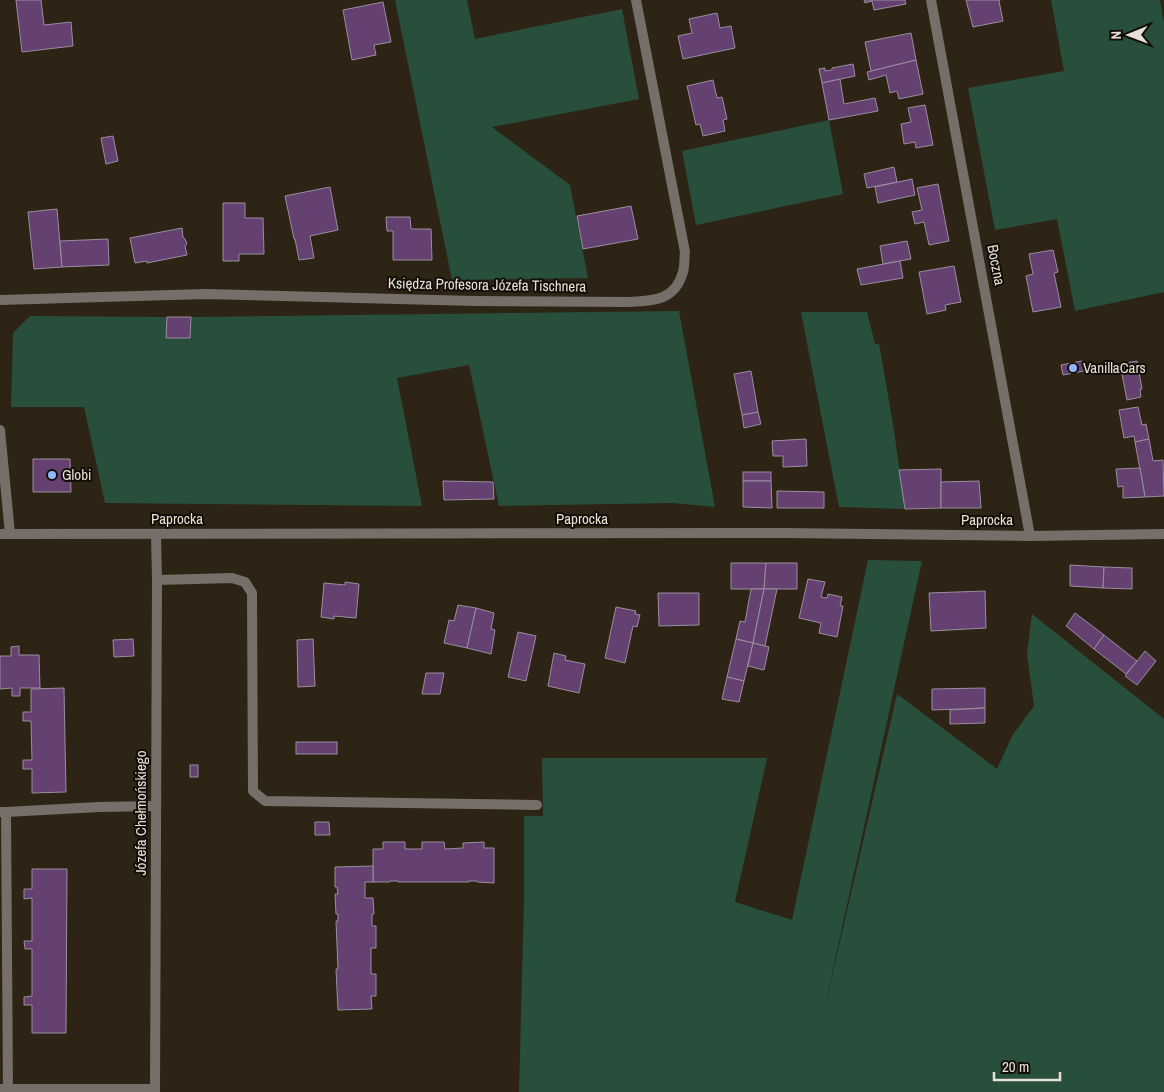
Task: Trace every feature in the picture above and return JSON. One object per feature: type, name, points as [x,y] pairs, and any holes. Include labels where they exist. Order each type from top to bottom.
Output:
[{"type":"street","name":"Księdza Profesora Józefa Tischnera","points":[[0,300],[205,294],[628,302],[649,301],[667,297],[677,285],[684,271],[685,252],[636,0]]},
{"type":"street","name":"Boczna","points":[[931,0],[1030,536]]},
{"type":"street","points":[[0,430],[5,534]]},
{"type":"street","name":"Paprocka","points":[[5,534],[784,533],[1030,536],[1164,534]]},
{"type":"street","name":"Józefa Chełmońskiego","points":[[155,1090],[156,534]]},
{"type":"street","points":[[157,580],[232,578],[245,582],[252,593],[253,791],[265,801],[538,805]]},
{"type":"street","points":[[155,1090],[5,1090],[3,812],[156,806]]},
{"type":"green space","points":[[395,0],[467,0],[475,39],[622,9],[639,99],[492,127],[570,185],[588,278],[452,280]]},
{"type":"green space","points":[[1051,0],[1160,0],[1164,23],[1164,292],[1075,311],[1057,219],[995,230],[968,88],[1064,71]]},
{"type":"green space","points":[[829,120],[843,194],[696,225],[682,151]]},
{"type":"green space","points":[[679,311],[715,507],[672,503],[499,506],[469,365],[397,378],[422,506],[105,503],[84,407],[11,407],[13,333],[30,316],[167,317],[167,338],[190,338],[191,317]]},
{"type":"green space","points":[[801,312],[867,312],[875,344],[879,344],[905,509],[839,507]]},
{"type":"green space","points":[[868,560],[922,561],[823,1015],[897,694],[997,769],[1012,736],[1034,706],[1027,654],[1032,614],[1164,719],[1164,1092],[519,1092],[524,900],[524,816],[543,816],[542,758],[767,758],[735,902],[792,920]]},
{"type":"building","points":[[16,0],[41,0],[44,25],[71,22],[73,46],[22,52]]},
{"type":"building","points":[[864,0],[905,0],[906,4],[874,10],[872,1],[865,3]]},
{"type":"building","points":[[966,0],[1000,0],[1003,21],[973,27]]},
{"type":"building","points":[[383,2],[391,42],[374,45],[376,55],[352,60],[343,10]]},
{"type":"building","points":[[717,13],[720,28],[731,26],[735,48],[683,59],[678,36],[692,33],[689,19]]},
{"type":"building","points":[[911,33],[916,60],[871,71],[865,42]]},
{"type":"building","points":[[916,60],[923,94],[899,99],[897,91],[890,93],[886,75],[869,80],[867,72]]},
{"type":"building","points":[[853,64],[855,76],[822,83],[819,69],[825,68],[825,71],[832,70],[832,68]]},
{"type":"building","points":[[840,79],[844,104],[875,98],[878,111],[829,120],[822,83]]},
{"type":"building","points":[[713,80],[717,98],[722,97],[727,119],[723,120],[725,131],[703,136],[700,124],[696,125],[687,86]]},
{"type":"building","points":[[925,105],[933,145],[916,148],[915,142],[904,144],[901,124],[911,122],[908,108]]},
{"type":"building","points":[[113,136],[118,161],[106,164],[101,138]]},
{"type":"building","points":[[894,167],[897,182],[867,188],[864,174]]},
{"type":"building","points":[[912,179],[915,195],[878,203],[875,187]]},
{"type":"building","points":[[938,184],[949,241],[929,245],[924,222],[915,224],[912,212],[922,210],[917,188]]},
{"type":"building","points":[[330,187],[338,230],[310,236],[314,258],[299,260],[285,196]]},
{"type":"building","points":[[223,203],[245,203],[245,218],[263,218],[264,254],[239,254],[239,261],[223,261]]},
{"type":"building","points":[[631,206],[638,239],[583,249],[577,216]]},
{"type":"building","points":[[57,209],[62,267],[34,269],[28,212]]},
{"type":"building","points":[[386,217],[410,217],[411,229],[431,229],[432,260],[393,260],[393,231],[387,231]]},
{"type":"building","points":[[182,228],[183,237],[187,244],[185,246],[187,255],[147,263],[147,261],[135,263],[130,238]]},
{"type":"building","points":[[108,239],[109,265],[62,267],[60,241]]},
{"type":"building","points":[[907,241],[911,259],[883,264],[880,246]]},
{"type":"building","points":[[1053,250],[1058,272],[1054,273],[1061,307],[1033,312],[1026,276],[1033,274],[1029,254]]},
{"type":"building","points":[[900,261],[903,278],[861,285],[857,269]]},
{"type":"building","points":[[954,266],[961,302],[945,305],[946,310],[927,314],[919,272]]},
{"type":"building","points":[[167,317],[191,317],[190,338],[166,338]]},
{"type":"building","name":"VanillaCars","points":[[1082,361],[1084,371],[1063,375],[1061,365]]},
{"type":"building","points":[[1137,361],[1142,389],[1140,389],[1141,397],[1127,400],[1120,364]]},
{"type":"building","points":[[751,371],[758,412],[742,415],[734,374]]},
{"type":"building","points":[[1138,407],[1142,425],[1146,424],[1149,439],[1135,442],[1134,436],[1124,438],[1119,410]]},
{"type":"building","points":[[758,412],[761,424],[744,428],[742,415]]},
{"type":"building","points":[[806,439],[807,466],[783,467],[783,456],[773,456],[772,441]]},
{"type":"building","points":[[1149,439],[1153,461],[1163,460],[1164,496],[1145,497],[1135,442]]},
{"type":"building","name":"Globi","points":[[33,459],[70,459],[71,492],[33,492]]},
{"type":"building","points":[[1140,468],[1145,497],[1123,498],[1123,486],[1118,487],[1116,469]]},
{"type":"building","points":[[941,469],[941,508],[905,509],[899,470]]},
{"type":"building","points":[[743,472],[771,472],[771,481],[743,481]]},
{"type":"building","points":[[443,481],[493,482],[494,499],[444,500]]},
{"type":"building","points":[[743,481],[771,481],[772,508],[743,507]]},
{"type":"building","points":[[979,481],[981,508],[941,508],[941,482]]},
{"type":"building","points":[[777,491],[824,492],[824,508],[777,508]]},
{"type":"building","points":[[731,563],[766,563],[764,589],[731,589]]},
{"type":"building","points":[[766,563],[797,563],[797,589],[764,589]]},
{"type":"building","points":[[1070,565],[1104,567],[1103,588],[1070,586]]},
{"type":"building","points":[[1104,567],[1132,568],[1132,589],[1103,588]]},
{"type":"building","points":[[808,579],[825,582],[821,597],[827,598],[828,594],[842,597],[840,606],[843,606],[837,637],[819,633],[821,623],[799,618]]},
{"type":"building","points":[[345,582],[359,584],[356,618],[334,616],[334,619],[321,617],[324,583],[345,585]]},
{"type":"building","points":[[751,589],[764,589],[753,643],[736,639],[740,621],[745,622]]},
{"type":"building","points":[[764,589],[777,589],[765,646],[753,643]]},
{"type":"building","points":[[985,591],[986,628],[931,631],[929,593]]},
{"type":"building","points":[[658,593],[699,593],[699,625],[659,626]]},
{"type":"building","points":[[458,605],[476,608],[467,648],[444,643],[449,620],[454,621]]},
{"type":"building","points":[[616,607],[636,611],[635,614],[640,615],[637,627],[633,626],[625,663],[605,658]]},
{"type":"building","points":[[476,608],[494,613],[491,629],[495,630],[491,654],[467,648]]},
{"type":"building","points":[[1075,613],[1104,635],[1094,649],[1066,626]]},
{"type":"building","points":[[518,632],[536,636],[526,681],[508,677]]},
{"type":"building","points":[[1104,635],[1137,661],[1126,674],[1094,649]]},
{"type":"building","points":[[133,639],[134,656],[114,657],[113,640]]},
{"type":"building","points":[[313,639],[315,686],[298,687],[297,640]]},
{"type":"building","points":[[736,639],[753,643],[744,681],[727,677]]},
{"type":"building","points":[[753,643],[769,647],[764,670],[748,666]]},
{"type":"building","points":[[19,646],[19,655],[39,655],[40,688],[20,688],[20,696],[12,696],[12,688],[0,689],[0,656],[11,656],[11,647]]},
{"type":"building","points":[[1145,651],[1156,661],[1137,685],[1125,676]]},
{"type":"building","points":[[554,653],[566,656],[565,660],[585,664],[579,693],[548,686]]},
{"type":"building","points":[[426,673],[444,673],[440,694],[422,694]]},
{"type":"building","points":[[727,677],[744,681],[739,702],[722,699]]},
{"type":"building","points":[[64,688],[66,792],[32,793],[32,769],[23,769],[23,760],[32,760],[31,721],[23,721],[23,712],[31,712],[31,689]]},
{"type":"building","points":[[985,688],[985,708],[932,710],[932,689]]},
{"type":"building","points":[[985,708],[985,723],[950,724],[950,710]]},
{"type":"building","points":[[296,742],[337,742],[337,754],[296,754]]},
{"type":"building","points":[[190,765],[198,765],[198,777],[190,777]]},
{"type":"building","points":[[315,822],[329,822],[330,835],[315,835]]},
{"type":"building","points":[[383,842],[405,842],[405,849],[422,849],[422,842],[444,842],[445,849],[463,848],[463,843],[484,842],[484,848],[494,848],[494,883],[477,881],[373,882],[373,849],[383,849]]},
{"type":"building","points":[[373,866],[373,882],[365,882],[365,898],[373,898],[374,914],[372,914],[372,926],[376,926],[376,948],[371,948],[371,974],[376,974],[376,996],[371,996],[372,1009],[338,1010],[336,921],[338,921],[338,914],[336,914],[335,894],[338,894],[337,887],[335,887],[335,867]]},
{"type":"building","points":[[32,869],[67,869],[66,1033],[32,1033],[32,1005],[24,1005],[24,997],[32,996],[32,949],[25,949],[24,941],[32,941],[32,898],[24,899],[24,889],[32,889]]},
{"type":"place","name":"VanillaCars","points":[[1073,368]]},
{"type":"place","name":"Globi","points":[[52,475]]}]
